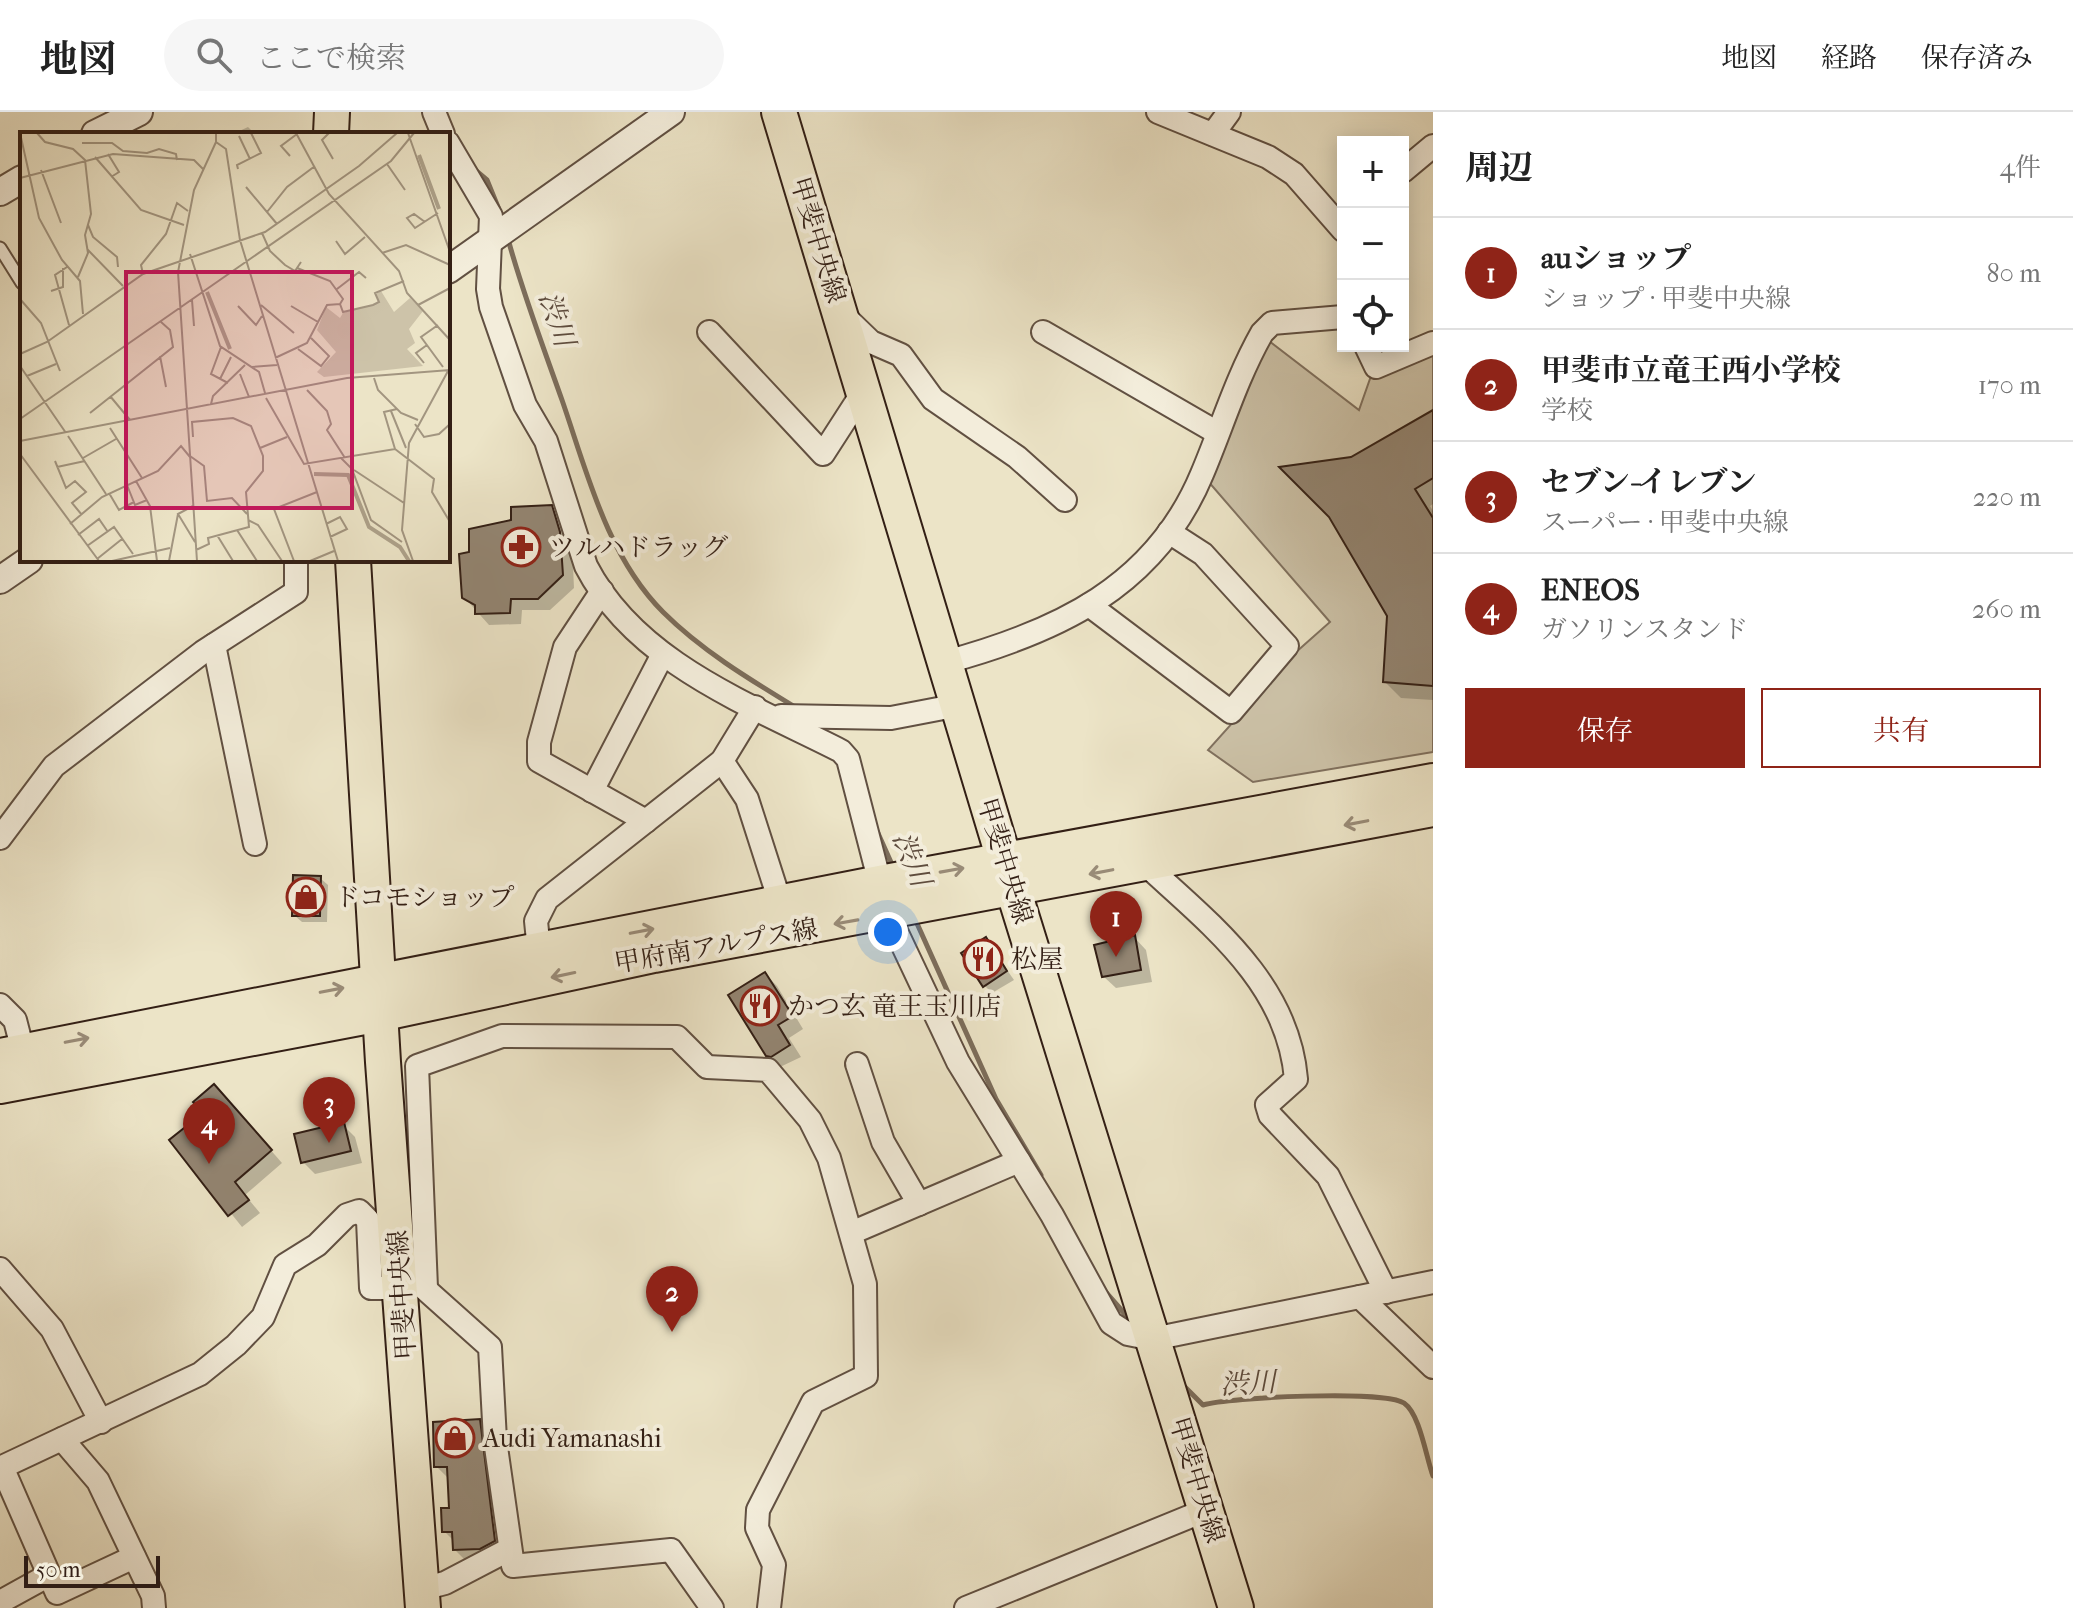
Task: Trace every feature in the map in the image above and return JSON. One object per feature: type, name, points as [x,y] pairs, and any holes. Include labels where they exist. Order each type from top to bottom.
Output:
[{"type":"main road","points":[[331,132],[332,112]]},
{"type":"main road","name":"甲斐中央線","points":[[779,112],[1236,1608]]},
{"type":"main road","name":"甲斐中央線","points":[[353,562],[379,998],[410,1286],[418,1601]]},
{"type":"main road","name":"甲府南アルプス線","points":[[11,1053],[654,955],[884,899],[1010,875],[1433,781]]},
{"type":"main road","name":"甲府南アルプス線","points":[[1010,875],[1145,864],[1433,809]]},
{"type":"main road","name":"甲府南アルプス線","points":[[0,1086],[379,998],[539,951],[781,905],[884,899]]},
{"type":"street","points":[[99,125],[139,112]]},
{"type":"street","points":[[434,112],[442,132]]},
{"type":"street","points":[[450,269],[671,112]]},
{"type":"street","points":[[1158,112],[1268,157],[1294,174],[1337,220]]},
{"type":"street","points":[[1213,134],[1229,112]]},
{"type":"street","points":[[450,146],[491,216],[488,289],[491,307],[525,405],[546,441],[586,566],[629,623],[677,666],[841,751],[848,759],[884,899],[958,1062],[1019,1161],[1111,1323],[1128,1334],[1153,1339],[1433,1282]]},
{"type":"street","points":[[1409,166],[1433,146]]},
{"type":"street","points":[[0,192],[20,180]]},
{"type":"street","points":[[839,311],[871,342],[901,355],[933,399],[1005,448],[1065,500]]},
{"type":"street","points":[[946,662],[995,649],[1044,629],[1108,595],[1147,562],[1202,476],[1216,432],[1245,363],[1272,323],[1337,318]]},
{"type":"street","points":[[709,332],[823,454],[863,392]]},
{"type":"street","points":[[1043,332],[1216,432]]},
{"type":"street","points":[[1369,352],[1376,367],[1433,343]]},
{"type":"street","points":[[1089,605],[1231,712],[1287,646],[1203,554],[1169,532]]},
{"type":"street","points":[[0,580],[26,562]]},
{"type":"street","points":[[0,838],[54,766],[105,723],[214,645],[296,592],[296,562]]},
{"type":"street","points":[[602,591],[565,647],[539,742],[539,761],[646,821]]},
{"type":"street","points":[[214,645],[255,844]]},
{"type":"street","points":[[592,791],[663,654]]},
{"type":"street","points":[[764,711],[891,718],[959,705]]},
{"type":"street","points":[[539,951],[536,921],[547,899],[722,761],[764,711]]},
{"type":"street","points":[[722,761],[747,799],[781,905]]},
{"type":"street","points":[[1145,864],[1241,952],[1270,998],[1294,1051],[1296,1079],[1267,1105],[1270,1115],[1328,1176],[1386,1292]]},
{"type":"street","points":[[0,1005],[15,1020],[11,1053]]},
{"type":"street","points":[[410,1286],[417,1066],[502,1036],[677,1037],[707,1067],[768,1070],[789,1090],[829,1158],[865,1284],[866,1376],[813,1402],[758,1510],[757,1528],[774,1565],[769,1608]]},
{"type":"street","points":[[857,1064],[883,1142],[919,1204]]},
{"type":"street","points":[[851,1233],[1019,1161]]},
{"type":"street","points":[[134,1557],[57,1593],[1,1467],[200,1374],[236,1345],[263,1317],[285,1265],[317,1245],[347,1215],[359,1211],[368,1220],[371,1288],[410,1286],[490,1347],[495,1440],[513,1566],[671,1550],[712,1608]]},
{"type":"street","points":[[0,1269],[52,1329],[101,1422]]},
{"type":"street","points":[[1360,1297],[1433,1366]]},
{"type":"street","points":[[62,1439],[98,1481],[153,1596],[154,1608]]},
{"type":"street","points":[[966,1608],[1206,1510]]},
{"type":"street","points":[[418,1601],[510,1549]]},
{"type":"street","points":[[0,1602],[49,1575]]},
{"type":"lane","points":[[0,248],[20,280]]},
{"type":"shaded area","points":[[1265,338],[1359,410],[1371,376],[1433,347],[1433,752],[1253,782],[1208,750],[1295,653],[1330,622],[1207,480]]},
{"type":"building","points":[[1433,410],[1433,478],[1415,489],[1433,518],[1433,686],[1383,682],[1387,616],[1329,517],[1279,467],[1351,457]]},
{"type":"building","points":[[552,505],[560,532],[563,575],[538,599],[511,599],[510,613],[475,614],[475,605],[462,598],[459,554],[469,552],[469,529],[511,520],[511,507]]},
{"type":"building","points":[[293,875],[321,876],[320,916],[292,916]]},
{"type":"building","points":[[1135,935],[1141,970],[1102,977],[1094,945]]},
{"type":"building","points":[[986,937],[1007,971],[983,987],[961,953]]},
{"type":"building","name":"かつ玄 竜王玉川店","points":[[765,972],[793,1016],[778,1025],[790,1045],[771,1057],[766,1056],[728,995]]},
{"type":"building","points":[[214,1084],[272,1150],[235,1182],[249,1200],[228,1216],[169,1140],[203,1113],[193,1102]]},
{"type":"building","points":[[344,1122],[351,1151],[301,1163],[294,1134]]},
{"type":"building","points":[[480,1419],[495,1541],[480,1549],[453,1550],[452,1532],[442,1532],[441,1508],[449,1508],[447,1467],[434,1467],[433,1422]]},
{"type":"waterway","name":"渋川","points":[[474,169],[487,180],[498,207]]},
{"type":"waterway","name":"渋川","points":[[508,239],[590,484],[627,565],[663,612],[693,639],[795,707]]},
{"type":"waterway","name":"渋川","points":[[877,831],[894,869]]},
{"type":"waterway","name":"渋川","points":[[915,919],[996,1099],[1041,1175]]},
{"type":"waterway","name":"渋川","points":[[1103,1289],[1131,1321]]},
{"type":"waterway","name":"渋川","points":[[1182,1384],[1203,1405],[1243,1399],[1306,1396],[1368,1397],[1404,1403],[1418,1426],[1433,1476]]},
{"type":"place","name":"ツルハドラッグ","points":[[521,547]]},
{"type":"place","name":"ドコモショップ","points":[[306,897]]},
{"type":"place","name":"auショップ","points":[[1116,957]]},
{"type":"place","name":"松屋","points":[[983,959]]},
{"type":"place","name":"かつ玄 竜王玉川店","points":[[760,1006]]},
{"type":"place","name":"セブン-イレブン","points":[[329,1143]]},
{"type":"place","name":"ENEOS","points":[[209,1164]]},
{"type":"place","name":"甲斐市立竜王西小学校","points":[[672,1332]]},
{"type":"place","name":"Audi Yamanashi","points":[[455,1438]]}]
